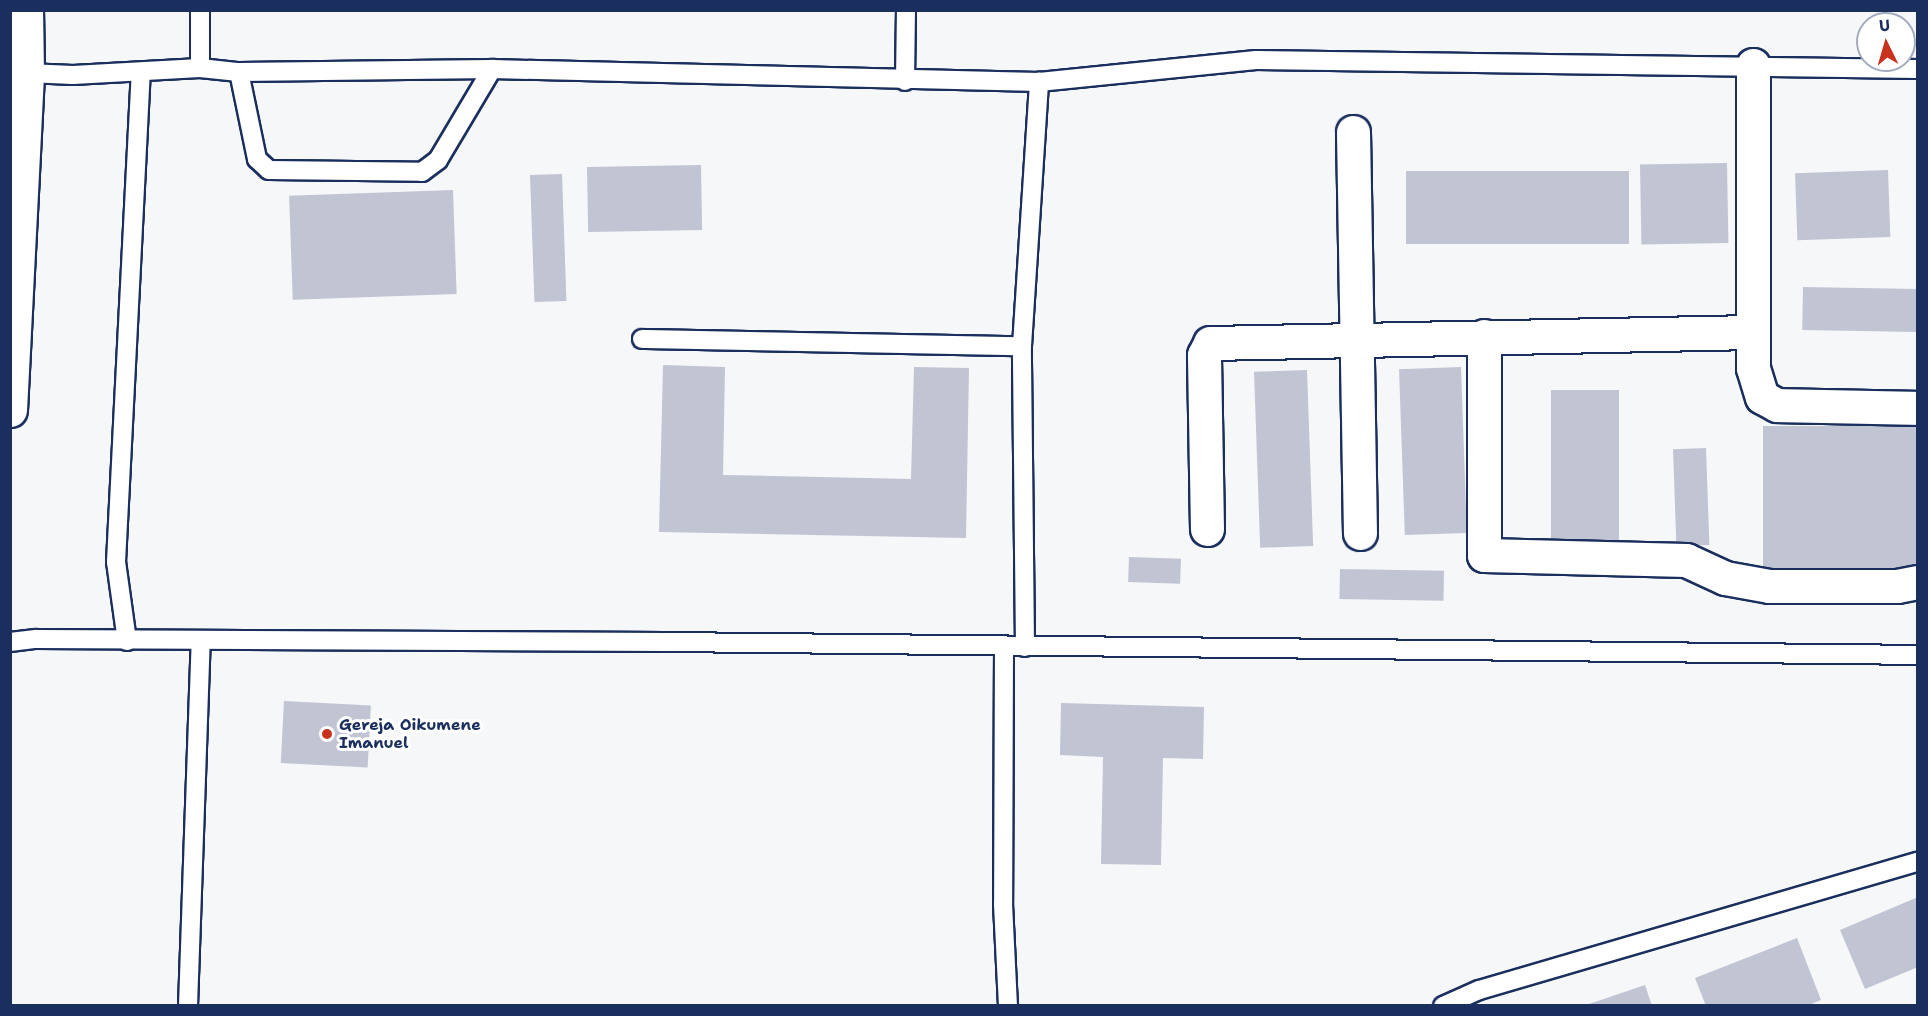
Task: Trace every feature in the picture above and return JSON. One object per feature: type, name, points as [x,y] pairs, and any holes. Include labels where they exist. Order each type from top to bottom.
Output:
[{"type":"street","points":[[10,410],[27,73],[26,10]]},
{"type":"street","points":[[1753,65],[1752,332],[1753,368],[1762,397],[1777,405],[1917,408]]},
{"type":"street","points":[[1353,132],[1359,339],[1360,533]]},
{"type":"street","points":[[1207,529],[1204,355],[1210,343],[1752,332]]},
{"type":"street","points":[[1484,336],[1484,555],[1686,560],[1725,578],[1769,586],[1897,586],[1917,582]]},
{"type":"lane","points":[[200,10],[200,68]]},
{"type":"lane","points":[[905,81],[906,10]]},
{"type":"lane","points":[[27,73],[141,72],[200,68],[239,72],[492,69],[905,81],[1039,82],[1256,60],[1917,69]]},
{"type":"lane","points":[[239,72],[257,159],[268,170],[422,172],[438,160],[492,69]]},
{"type":"lane","points":[[128,641],[116,562],[141,72]]},
{"type":"lane","points":[[1025,647],[1022,346],[1039,82]]},
{"type":"lane","points":[[642,339],[1022,346]]},
{"type":"lane","points":[[188,1005],[201,641]]},
{"type":"lane","points":[[10,642],[201,641],[1917,655]]},
{"type":"lane","points":[[1004,647],[1004,904],[1008,1005]]},
{"type":"lane","points":[[1443,1005],[1479,990],[1917,862]]},
{"type":"building","points":[[1727,163],[1728,243],[1641,245],[1640,165]]},
{"type":"building","points":[[701,165],[702,230],[588,232],[587,167]]},
{"type":"building","points":[[1888,170],[1890,237],[1797,240],[1795,173]]},
{"type":"building","points":[[1406,171],[1629,171],[1629,244],[1406,244]]},
{"type":"building","points":[[562,174],[566,301],[534,302],[530,175]]},
{"type":"building","points":[[453,190],[457,294],[293,300],[289,196]]},
{"type":"building","points":[[1803,287],[1918,289],[1917,332],[1802,330]]},
{"type":"building","points":[[663,365],[725,367],[723,475],[911,479],[914,367],[969,368],[966,538],[659,532]]},
{"type":"building","points":[[1461,367],[1467,533],[1405,535],[1399,369]]},
{"type":"building","points":[[1307,370],[1313,546],[1260,548],[1254,372]]},
{"type":"building","points":[[1551,390],[1619,390],[1619,541],[1551,541]]},
{"type":"building","points":[[1763,426],[1918,426],[1918,574],[1763,574]]},
{"type":"building","points":[[1706,448],[1709,545],[1676,546],[1673,449]]},
{"type":"building","points":[[1129,557],[1181,559],[1180,584],[1128,582]]},
{"type":"building","points":[[1340,569],[1444,571],[1443,601],[1339,599]]},
{"type":"building","name":"Gereja Oikumene Imanuel","points":[[284,701],[371,706],[368,767],[281,763]]},
{"type":"building","points":[[1061,703],[1204,707],[1203,759],[1163,758],[1161,865],[1101,864],[1103,757],[1060,755]]},
{"type":"building","points":[[1918,897],[1918,967],[1865,989],[1840,930]]},
{"type":"building","points":[[1797,938],[1821,1000],[1807,1006],[1706,1006],[1695,978]]},
{"type":"building","points":[[1645,985],[1652,1006],[1586,1006],[1586,1005]]},
{"type":"place","name":"Gereja Oikumene Imanuel","points":[[327,734]]}]
